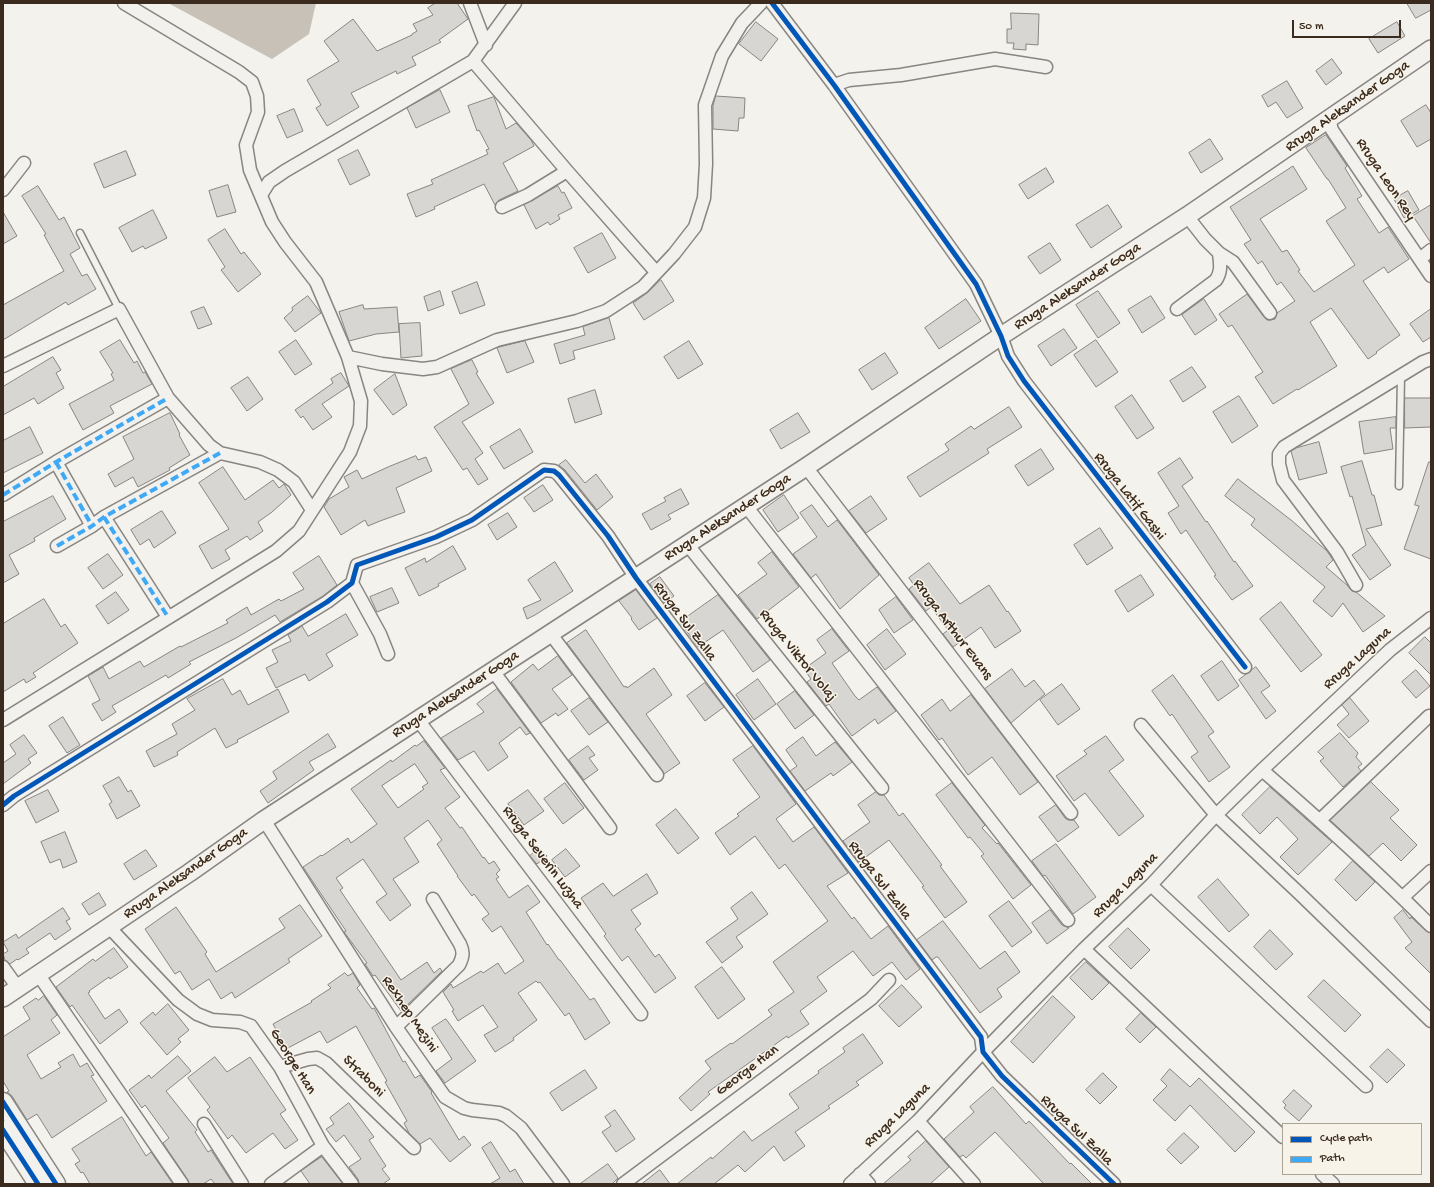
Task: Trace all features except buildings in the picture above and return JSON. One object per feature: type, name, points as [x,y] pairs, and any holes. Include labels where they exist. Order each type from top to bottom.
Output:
[{"type":"main road","name":"Rruga Aleksander Goga","points":[[3,998],[189,873],[264,820],[806,467],[1001,336],[1187,216],[1431,49]]},
{"type":"main road","points":[[3,1102],[56,1184]]},
{"type":"main road","points":[[3,1130],[38,1184]]},
{"type":"street","points":[[3,720],[276,551],[299,531],[350,452],[360,426],[361,401],[348,357],[316,282],[285,242],[272,222],[250,170],[246,145],[258,112],[257,96],[252,82],[239,72],[124,3]]},
{"type":"street","points":[[470,3],[486,45]]},
{"type":"street","points":[[261,196],[269,182],[285,171],[473,61],[515,3]]},
{"type":"street","points":[[348,357],[382,364],[424,369],[437,367],[497,340],[577,321],[606,311],[643,287],[674,254],[695,227],[704,198],[706,164],[705,105],[722,56],[742,23],[761,3]]},
{"type":"street","name":"Rruga Latif Gashi","points":[[772,3],[834,85],[976,284],[1001,336],[1008,356],[1024,381],[1245,667]]},
{"type":"street","points":[[834,85],[849,80],[902,76],[995,59],[1046,67]]},
{"type":"street","points":[[473,61],[567,172],[656,272]]},
{"type":"street","name":"Rruga Leon Rey","points":[[1329,120],[1332,130],[1431,276]]},
{"type":"street","points":[[3,190],[24,163]]},
{"type":"street","points":[[502,206],[528,195],[567,172]]},
{"type":"street","points":[[1187,216],[1205,239],[1219,253],[1233,262],[1270,313]]},
{"type":"street","points":[[1420,258],[1431,250]]},
{"type":"street","points":[[1176,309],[1216,280],[1221,268],[1219,253]]},
{"type":"street","points":[[3,366],[118,309],[168,398],[209,445],[220,453],[260,462],[278,470],[294,482],[312,510]]},
{"type":"street","points":[[1356,585],[1337,552],[1283,480],[1279,464],[1279,454],[1284,447],[1423,362],[1431,359]]},
{"type":"street","points":[[3,495],[56,462],[168,398]]},
{"type":"street","points":[[57,546],[92,526],[104,517],[220,453]]},
{"type":"street","points":[[56,462],[92,526]]},
{"type":"street","name":"Rruga Arthur Evans","points":[[806,467],[1071,813]]},
{"type":"street","name":"Rruga Sul Zalla","points":[[352,583],[357,565],[436,537],[472,520],[544,470],[554,470],[608,536],[636,578],[981,1037],[983,1052],[1002,1076],[1114,1184]]},
{"type":"street","points":[[746,506],[1068,920]]},
{"type":"street","points":[[104,517],[168,617]]},
{"type":"street","name":"Rruga Viktor Volaj","points":[[687,544],[882,788]]},
{"type":"street","points":[[3,805],[14,796],[327,602],[352,583],[380,634],[388,654]]},
{"type":"street","name":"Rruga Laguna","points":[[850,1184],[918,1121],[983,1052],[1084,949],[1151,885],[1216,815],[1262,770],[1390,650],[1431,618]]},
{"type":"street","points":[[550,633],[656,775]]},
{"type":"street","points":[[493,671],[610,828]]},
{"type":"street","points":[[1320,820],[1429,716]]},
{"type":"street","name":"Rruga Severin Luzha","points":[[418,720],[641,1014]]},
{"type":"street","points":[[1141,726],[1216,815],[1300,894],[1431,1022]]},
{"type":"street","points":[[1262,770],[1320,820],[1431,926]]},
{"type":"street","name":"Rexhep Mezini","points":[[264,820],[396,1027],[445,1097],[464,1108],[499,1112],[514,1121],[521,1128],[563,1184]]},
{"type":"street","points":[[1402,897],[1431,871]]},
{"type":"street","points":[[1151,885],[1366,1086]]},
{"type":"street","points":[[396,1027],[459,965],[463,957],[463,949],[432,898]]},
{"type":"street","name":"George Han","points":[[109,927],[178,1000],[197,1014],[212,1020],[240,1022],[251,1026],[280,1067],[323,1146],[352,1184]]},
{"type":"street","points":[[1084,949],[1282,1136]]},
{"type":"street","points":[[3,967],[18,988]]},
{"type":"street","points":[[38,974],[182,1184]]},
{"type":"street","name":"George Han","points":[[623,1184],[871,999],[889,980]]},
{"type":"street","name":"Straboni","points":[[280,1067],[313,1058],[317,1058],[326,1063],[414,1148]]},
{"type":"street","points":[[918,1121],[974,1184]]},
{"type":"street","points":[[204,1124],[242,1184]]},
{"type":"street","points":[[272,1184],[323,1146]]},
{"type":"street","points":[[860,1174],[869,1184]]},
{"type":"street","points":[[1323,1175],[1333,1184]]},
{"type":"lane","points":[[80,233],[118,309]]},
{"type":"lane","points":[[1399,486],[1401,376]]},
{"type":"shaded area","points":[[168,3],[316,3],[309,34],[272,59]]},
{"type":"marked path","points":[[3,495],[56,462],[168,398]]},
{"type":"marked path","points":[[57,546],[92,526],[104,517],[220,453]]},
{"type":"marked path","points":[[56,462],[92,526]]},
{"type":"marked path","points":[[104,517],[168,617]]},
{"type":"cycle path","points":[[772,3],[834,85],[976,284],[1001,336],[1008,356],[1024,381],[1245,667]]},
{"type":"cycle path","points":[[3,805],[14,796],[327,602],[352,583],[357,565],[436,537],[472,520],[544,470],[554,471],[559,475],[608,536],[636,578],[981,1037],[983,1052],[1002,1076],[1114,1184]]},
{"type":"cycle path","points":[[3,1102],[56,1184]]},
{"type":"cycle path","points":[[3,1130],[38,1184]]}]
